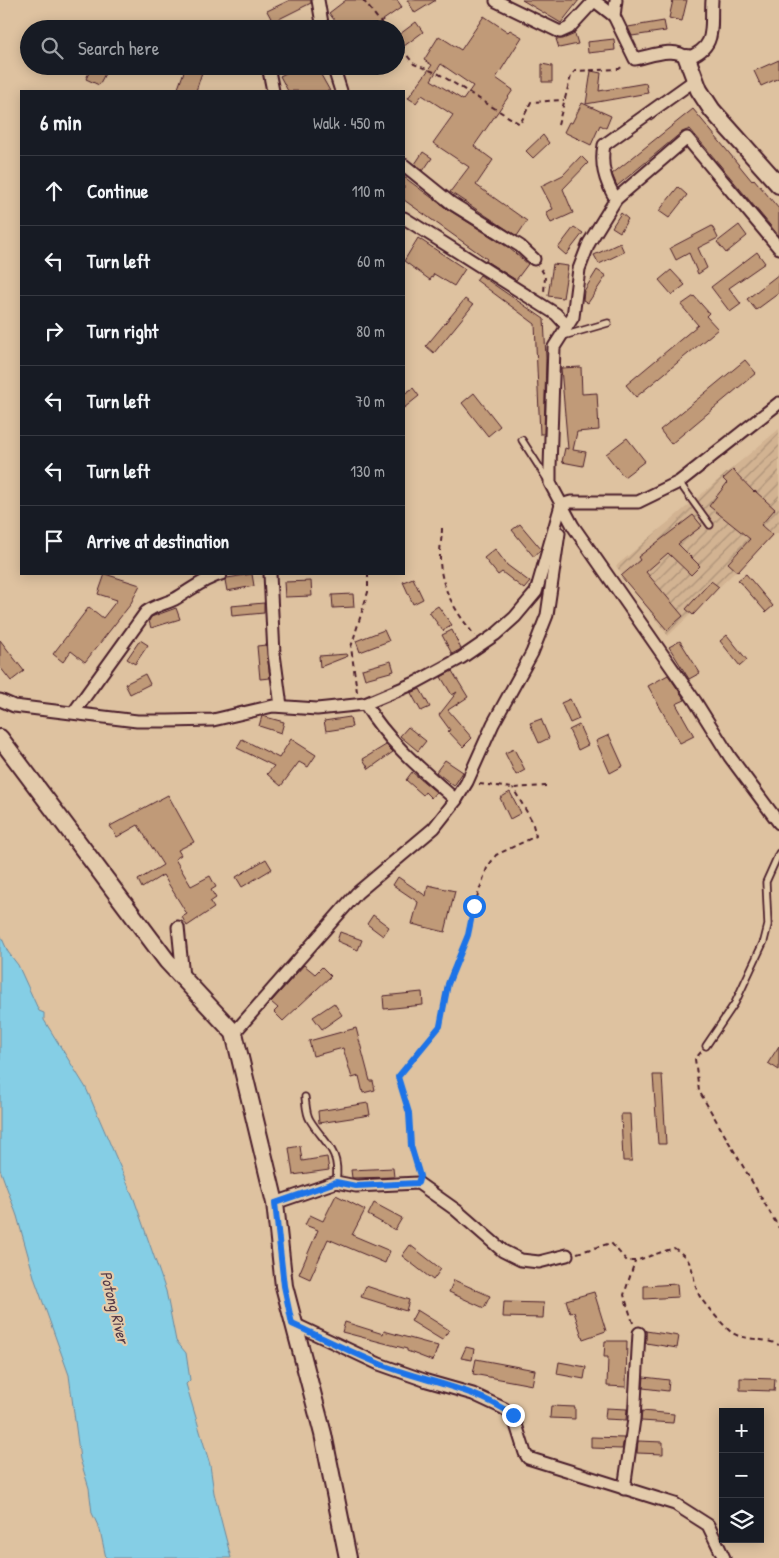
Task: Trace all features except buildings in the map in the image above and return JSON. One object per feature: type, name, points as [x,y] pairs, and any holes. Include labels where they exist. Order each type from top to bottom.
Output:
[{"type":"main road","points":[[687,58],[695,80],[712,110],[779,185]]},
{"type":"main road","points":[[0,738],[167,961],[234,1033],[275,1203],[284,1286],[292,1324],[323,1434],[348,1558]]},
{"type":"street","points":[[318,0],[321,20]]},
{"type":"street","points":[[614,16],[616,0]]},
{"type":"street","points":[[496,1],[560,32],[569,28],[592,3],[596,2],[614,16],[635,59],[673,52],[681,53],[687,58],[702,53],[710,43],[712,0]]},
{"type":"street","points":[[270,75],[273,90]]},
{"type":"street","points":[[336,75],[341,90]]},
{"type":"street","points":[[616,199],[608,188],[604,174],[604,145],[695,80]]},
{"type":"street","points":[[779,248],[687,138],[616,199],[590,243],[579,269],[573,316],[554,346],[552,360],[550,483],[592,556],[695,701],[730,757],[779,823]]},
{"type":"street","points":[[405,166],[451,204],[520,246],[534,259]]},
{"type":"street","points":[[405,219],[556,314],[564,331]]},
{"type":"street","points":[[561,505],[571,502],[638,502],[679,482],[779,404]]},
{"type":"street","points":[[0,700],[14,706],[136,721],[197,721],[282,706],[317,709],[362,704],[415,682],[482,644],[515,617],[536,592],[561,505]]},
{"type":"street","points":[[234,1033],[357,893],[434,828],[456,800],[493,724],[532,653],[547,615],[556,564],[561,505]]},
{"type":"street","points":[[74,712],[146,612],[155,606],[174,599],[201,580],[218,575]]},
{"type":"street","points":[[270,575],[274,654],[282,706]]},
{"type":"street","points":[[362,704],[410,758],[456,800]]},
{"type":"street","points":[[178,927],[183,977]]},
{"type":"street","points":[[275,1203],[336,1182],[356,1186],[418,1183],[456,1210],[503,1251],[521,1260],[539,1262],[567,1255]]},
{"type":"street","points":[[292,1324],[379,1364],[427,1381],[473,1394],[492,1403],[513,1415],[528,1458],[675,1504],[708,1525],[724,1558]]},
{"type":"street","points":[[624,1489],[634,1419],[639,1332]]},
{"type":"lane","points":[[564,331],[608,323]]},
{"type":"lane","points":[[522,440],[550,483]]},
{"type":"lane","points":[[679,482],[710,525]]},
{"type":"lane","points":[[706,1046],[735,1003],[764,941],[768,925],[766,882],[779,854]]},
{"type":"lane","points":[[305,1097],[309,1118],[323,1135],[334,1154],[336,1182]]},
{"type":"path","points":[[363,0],[379,20]]},
{"type":"path","points":[[405,53],[414,64],[439,74],[520,124],[531,102],[564,100]]},
{"type":"path","points":[[558,124],[571,76],[575,71],[618,70],[635,59]]},
{"type":"path","points":[[534,259],[545,276],[542,305]]},
{"type":"path","points":[[442,528],[440,553],[444,583],[456,611],[482,644]]},
{"type":"path","points":[[362,704],[351,647],[368,592],[368,575]]},
{"type":"path","points":[[466,782],[513,788],[546,786]]},
{"type":"path","points":[[418,1183],[420,1176],[411,1146],[409,1113],[398,1077],[440,1026],[448,984],[468,935],[474,906],[487,868],[496,855],[536,836],[532,821],[513,788]]},
{"type":"path","points":[[706,1046],[695,1060],[699,1091],[779,1228]]},
{"type":"path","points":[[567,1255],[612,1243],[627,1261],[634,1261],[674,1248],[690,1261],[702,1299],[732,1332],[741,1336],[769,1340],[779,1345]]},
{"type":"path","points":[[634,1261],[624,1296],[636,1332],[639,1332]]},
{"type":"shaded area","points":[[779,429],[779,533],[776,533],[668,636],[616,566]]},
{"type":"water","name":"Potong River","points":[[0,934],[8,952],[18,965],[39,1011],[44,1013],[44,1020],[86,1088],[134,1199],[166,1291],[176,1341],[186,1353],[190,1380],[186,1384],[210,1465],[214,1493],[231,1558],[106,1558],[100,1530],[92,1513],[89,1488],[80,1459],[69,1375],[35,1280],[17,1216],[0,1169]]},
{"type":"route","points":[[474,906],[468,935],[448,984],[440,1026],[398,1077],[409,1113],[411,1146],[420,1176],[418,1183],[356,1186],[336,1182],[275,1203],[284,1286],[292,1324],[379,1364],[427,1381],[473,1394],[503,1408],[513,1415]]}]
